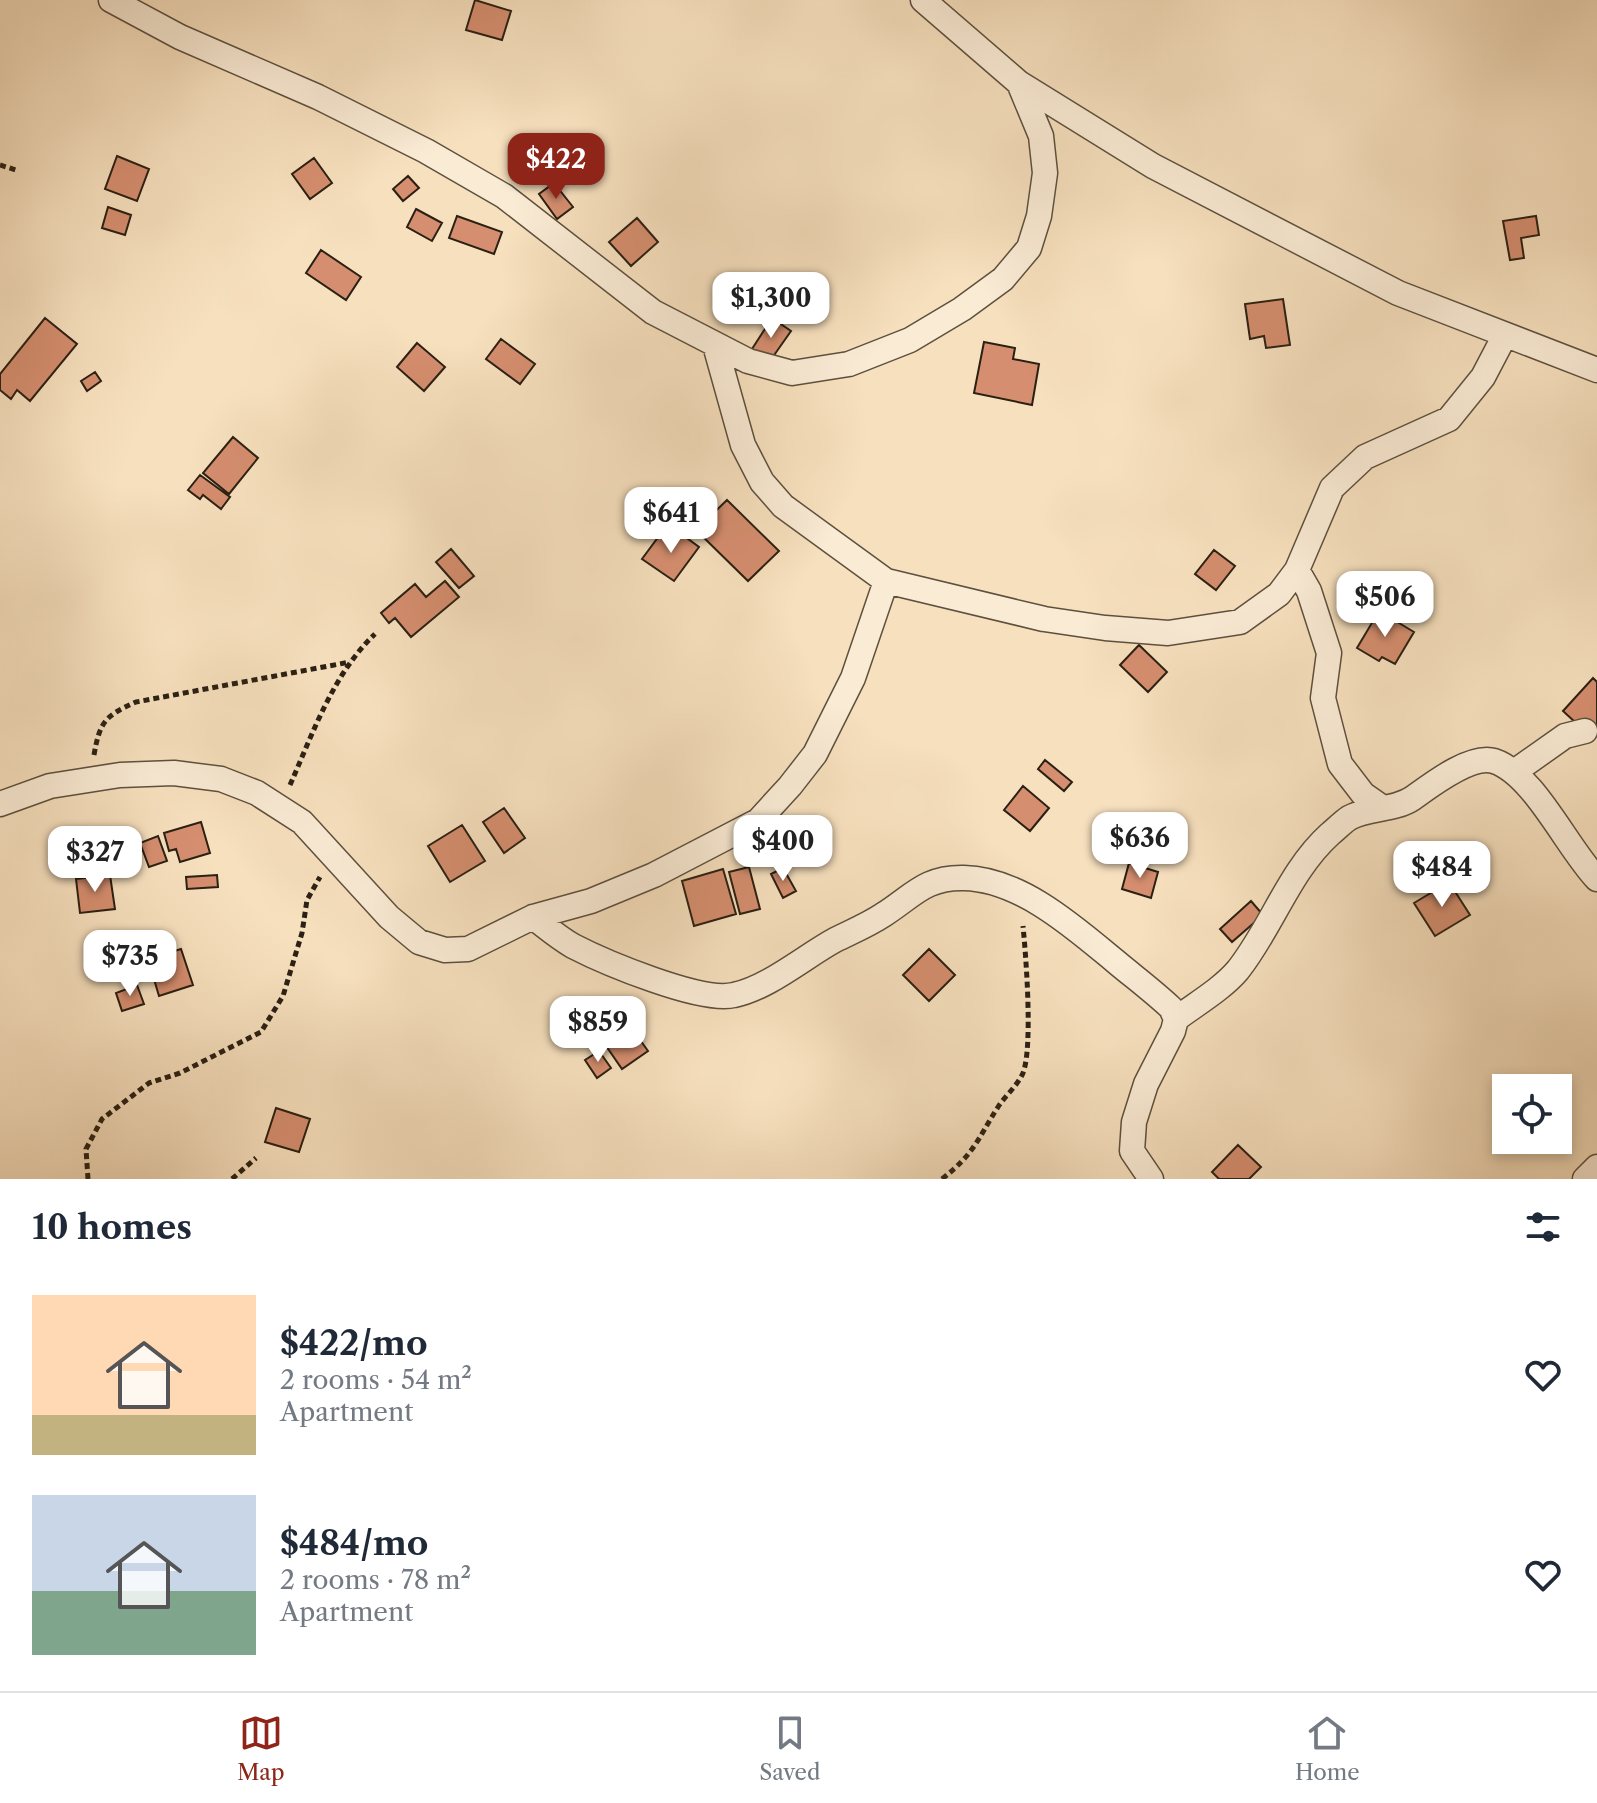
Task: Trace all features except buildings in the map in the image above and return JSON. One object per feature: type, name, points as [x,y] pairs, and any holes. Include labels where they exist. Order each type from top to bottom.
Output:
[{"type":"street","points":[[111,0],[180,37],[318,97],[426,151],[504,196],[653,312],[748,361],[792,373],[849,364],[910,340],[962,309],[1003,279],[1029,248],[1039,216],[1045,173],[1041,136],[1019,83]]},
{"type":"street","points":[[923,0],[1019,83],[1153,166],[1384,286],[1597,370]]},
{"type":"street","points":[[715,345],[743,445],[762,482],[783,506],[886,581],[1044,619],[1168,633],[1240,622],[1279,594],[1297,570],[1332,488],[1365,457],[1449,419],[1483,377],[1505,335]]},
{"type":"street","points":[[1297,570],[1309,591],[1329,653],[1323,698],[1340,764],[1363,794],[1383,808]]},
{"type":"street","points":[[0,804],[50,786],[120,775],[174,773],[221,779],[257,793],[302,822],[389,917],[419,942],[445,950],[468,949],[533,917],[591,901],[654,875],[758,821],[815,754],[853,678],[886,581]]},
{"type":"street","points":[[1514,772],[1565,736],[1585,731]]},
{"type":"street","points":[[1151,1179],[1132,1151],[1134,1122],[1146,1084],[1169,1042],[1176,1019],[1235,973],[1305,862],[1328,835],[1350,817],[1408,801],[1447,774],[1478,761],[1493,761],[1514,772],[1529,787],[1597,879]]},
{"type":"street","points":[[533,917],[571,945],[677,987],[715,998],[736,995],[772,978],[833,941],[883,916],[917,889],[940,879],[966,878],[995,883],[1070,923],[1153,990],[1171,1008],[1176,1019]]},
{"type":"street","points":[[1585,1179],[1597,1167]]},
{"type":"path","points":[[0,165],[16,170]]},
{"type":"path","points":[[279,807],[327,702],[350,662],[375,634]]},
{"type":"path","points":[[90,780],[98,734],[113,712],[136,702],[350,662]]},
{"type":"path","points":[[88,1179],[86,1149],[102,1119],[149,1083],[180,1073],[261,1032],[283,996],[311,890],[338,860]]},
{"type":"path","points":[[942,1179],[968,1158],[997,1109],[1023,1075],[1027,1032],[1025,945],[1020,894]]},
{"type":"path","points":[[232,1179],[256,1158]]}]
